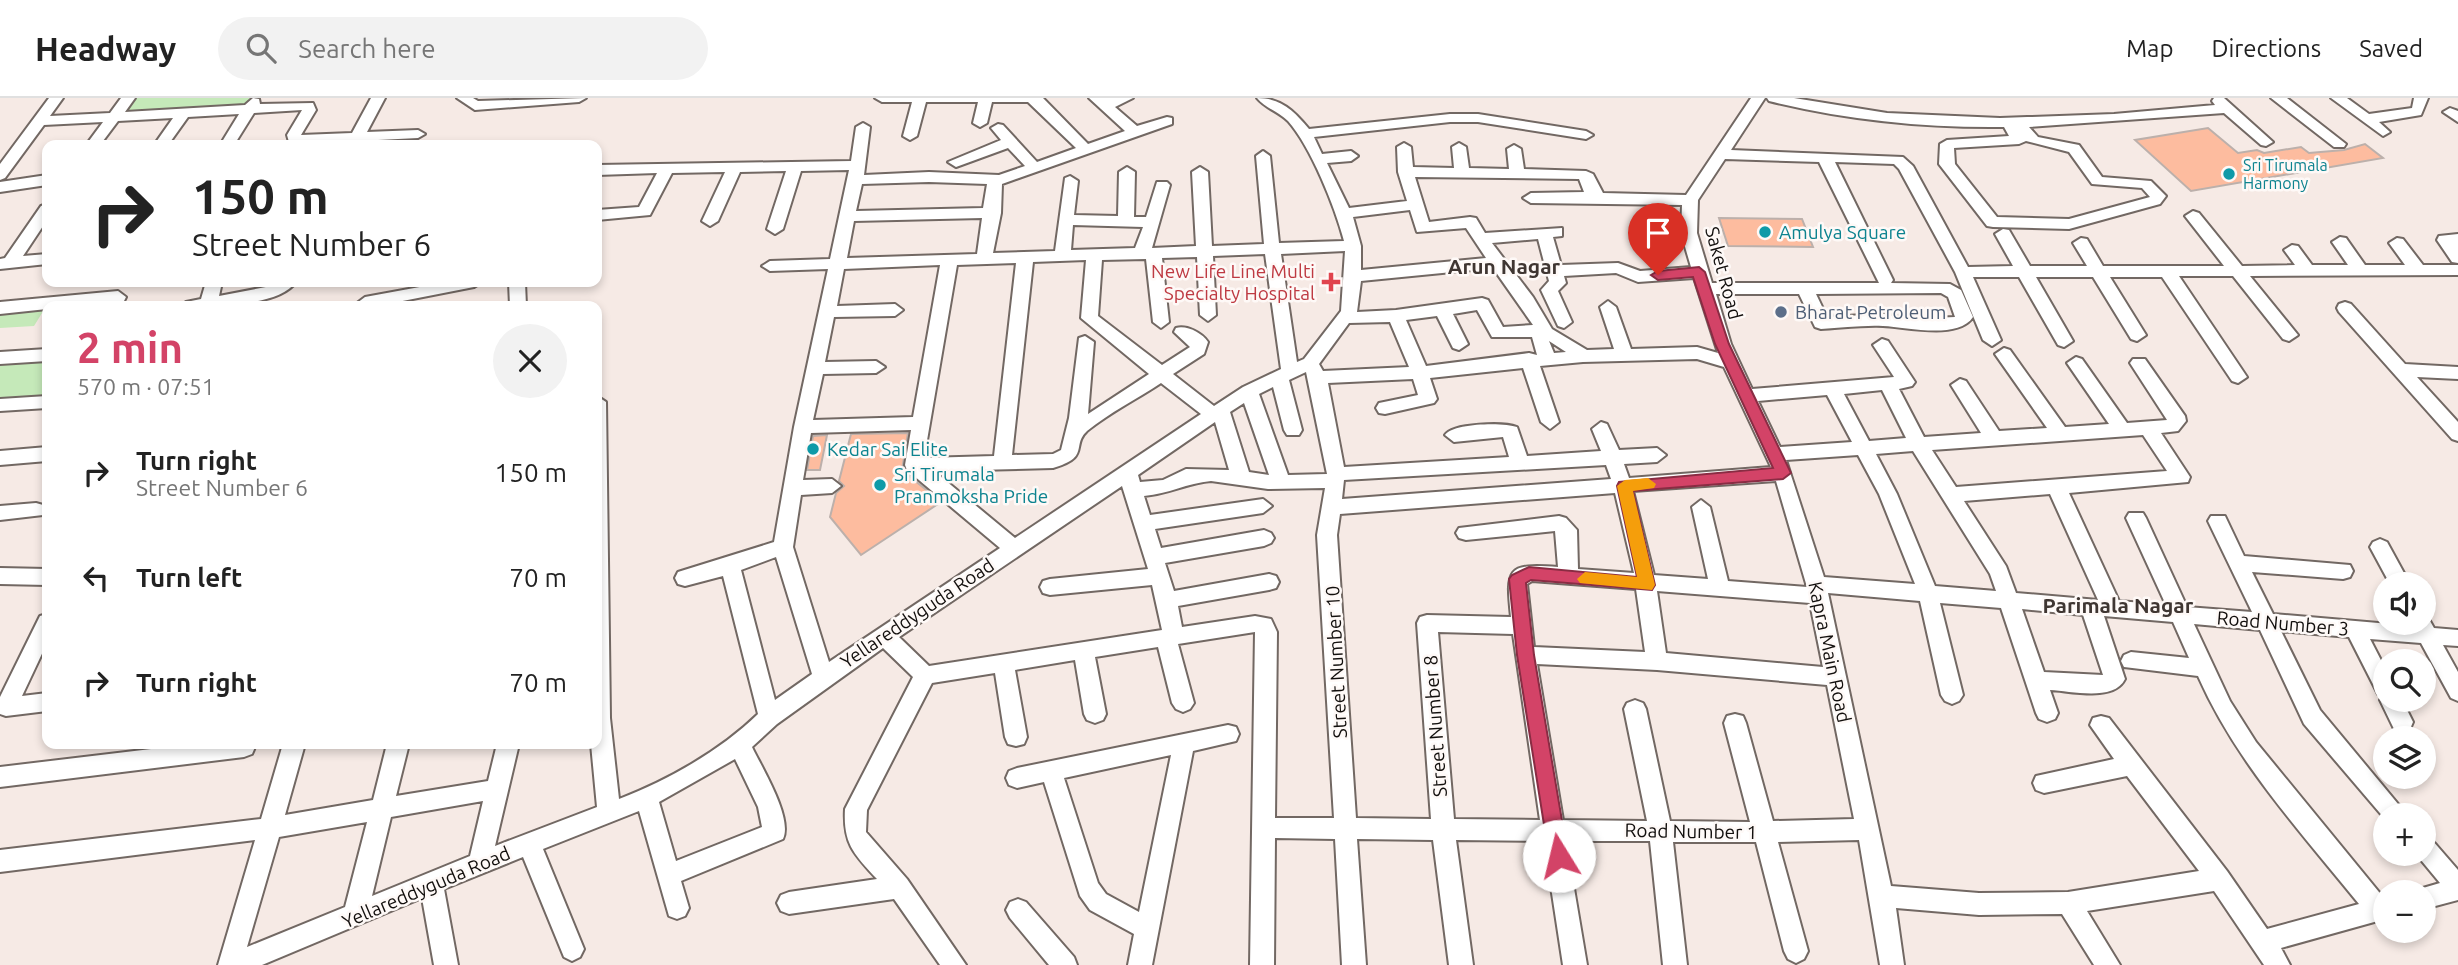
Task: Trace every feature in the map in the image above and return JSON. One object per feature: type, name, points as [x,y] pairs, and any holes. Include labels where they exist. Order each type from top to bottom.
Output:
[{"type":"street","points":[[0,174],[56,98]]},
{"type":"street","points":[[97,140],[128,98]]},
{"type":"street","points":[[357,137],[378,98]]},
{"type":"street","points":[[468,99],[475,106],[579,98]]},
{"type":"street","points":[[882,98],[1035,98],[1086,150]]},
{"type":"street","points":[[1100,102],[1126,98]]},
{"type":"street","points":[[1531,198],[1690,200],[1758,98]]},
{"type":"street","points":[[1774,98],[1856,116],[2020,132],[2074,149],[2097,181],[2146,184],[2158,196],[2155,201],[2073,224],[1993,222],[1947,164],[1947,144],[2020,132],[2106,120],[2228,108]]},
{"type":"street","points":[[2215,98],[2266,142]]},
{"type":"street","points":[[2278,98],[2339,144]]},
{"type":"street","points":[[2338,98],[2384,132]]},
{"type":"street","points":[[2366,119],[2416,112],[2420,110],[2421,98]]},
{"type":"street","points":[[910,136],[920,99]]},
{"type":"street","points":[[981,123],[986,99]]},
{"type":"street","name":"Yellareddyguda Road","points":[[232,965],[647,798],[740,745],[769,717],[823,677],[1014,548],[1131,480],[1249,391],[1284,374],[1314,370],[1349,312],[1353,246],[1344,213],[1305,134],[1290,116],[1269,101]]},
{"type":"street","points":[[1100,102],[1135,132]]},
{"type":"street","points":[[38,121],[184,113],[252,104],[308,106],[294,139],[305,140]]},
{"type":"street","points":[[230,140],[252,104]]},
{"type":"street","points":[[165,140],[184,113]]},
{"type":"street","points":[[1305,134],[1450,118],[1478,118],[1586,135]]},
{"type":"street","points":[[602,170],[795,166],[856,173],[1000,180],[1167,121]]},
{"type":"street","points":[[823,677],[783,547],[803,427],[856,173],[863,127]]},
{"type":"street","points":[[998,128],[1035,169]]},
{"type":"street","points":[[339,140],[418,134]]},
{"type":"street","points":[[956,162],[1010,142]]},
{"type":"street","points":[[1404,146],[1406,172],[1423,228],[1471,222],[1496,262],[1513,277],[1544,330]]},
{"type":"street","points":[[1459,147],[1462,172]]},
{"type":"street","points":[[1514,149],[1517,173]]},
{"type":"street","points":[[1720,154],[1898,160],[1905,166],[1963,272],[1998,347],[2060,433]]},
{"type":"street","points":[[1263,156],[1284,374],[1293,430]]},
{"type":"street","points":[[1317,159],[1351,156]]},
{"type":"street","points":[[1824,156],[1885,280]]},
{"type":"street","points":[[775,229],[795,166]]},
{"type":"street","points":[[710,221],[736,167]]},
{"type":"street","points":[[602,215],[644,212],[666,170]]},
{"type":"street","points":[[1126,221],[1127,172]]},
{"type":"street","points":[[1200,172],[1208,316]]},
{"type":"street","points":[[1406,172],[1587,175],[1596,197]]},
{"type":"street","points":[[984,261],[1000,180]]},
{"type":"street","points":[[0,187],[42,181]]},
{"type":"street","points":[[1062,257],[1070,181]]},
{"type":"street","points":[[1161,185],[1147,254],[1161,322]]},
{"type":"street","name":"Saket Road","points":[[1690,200],[1689,233],[1699,272],[1727,352]]},
{"type":"street","points":[[1344,213],[1414,205]]},
{"type":"street","points":[[845,216],[993,213]]},
{"type":"street","points":[[2193,216],[2289,335]]},
{"type":"street","points":[[5,263],[42,220]]},
{"type":"street","points":[[1066,220],[1153,222]]},
{"type":"street","points":[[1480,239],[1551,233],[1558,284],[1549,290],[1564,322]]},
{"type":"street","points":[[2003,234],[2064,341]]},
{"type":"street","points":[[2458,239],[2445,240],[2458,258]]},
{"type":"street","points":[[2081,243],[2137,335]]},
{"type":"street","points":[[2340,243],[2360,271]]},
{"type":"street","points":[[2397,243],[2418,270]]},
{"type":"street","points":[[771,266],[984,261],[1353,246]]},
{"type":"street","points":[[2292,250],[2308,271]]},
{"type":"street","points":[[1094,257],[1089,318],[1218,414],[1241,478]]},
{"type":"street","points":[[5,263],[42,259]]},
{"type":"street","points":[[1002,462],[1024,259]]},
{"type":"street","points":[[915,465],[948,262]]},
{"type":"street","points":[[1353,276],[1496,262]]},
{"type":"street","points":[[1556,271],[1618,268],[1637,277],[1699,272]]},
{"type":"street","points":[[1963,272],[2458,270]]},
{"type":"street","points":[[2167,271],[2238,377]]},
{"type":"street","points":[[220,301],[280,287]]},
{"type":"street","points":[[375,301],[448,287]]},
{"type":"street","points":[[1706,289],[1944,288],[1955,294],[1965,317],[1959,322],[1909,325],[1884,320],[1821,323],[1805,289]]},
{"type":"street","points":[[64,301],[119,295]]},
{"type":"street","points":[[0,308],[42,303]]},
{"type":"street","points":[[1343,318],[1396,316],[1482,304],[1498,333],[1544,330],[1560,337],[1583,356]]},
{"type":"street","points":[[1608,307],[1626,355]]},
{"type":"street","points":[[2345,307],[2458,433]]},
{"type":"street","points":[[1442,308],[1459,344]]},
{"type":"street","points":[[826,312],[895,310]]},
{"type":"street","points":[[1385,408],[1428,399],[1412,349],[1396,316]]},
{"type":"street","points":[[1544,330],[1540,338],[1538,359],[1550,422]]},
{"type":"street","points":[[1076,430],[1198,350],[1199,342],[1182,332]]},
{"type":"street","points":[[915,465],[1053,461],[1071,452],[1076,430],[1085,342]]},
{"type":"street","points":[[1747,396],[1906,382],[1882,345]]},
{"type":"street","points":[[1314,370],[1419,373],[1538,359],[1727,352]]},
{"type":"street","name":"Kapra Main Road","points":[[1727,352],[1783,473],[1817,590],[1882,896],[1892,965]]},
{"type":"street","points":[[0,358],[42,355]]},
{"type":"street","points":[[2076,363],[2121,428]]},
{"type":"street","points":[[1773,454],[2172,426],[2177,421],[2139,363]]},
{"type":"street","points":[[815,368],[876,366]]},
{"type":"street","name":"Street Number 10","points":[[1314,370],[1336,477],[1327,536],[1354,965]]},
{"type":"street","points":[[2400,370],[2458,373]]},
{"type":"street","points":[[1887,383],[1918,443],[1985,545],[2012,602],[2047,713]]},
{"type":"street","points":[[1961,384],[1994,438]]},
{"type":"street","points":[[1832,387],[1888,494],[1928,593],[1952,695]]},
{"type":"street","points":[[1249,391],[1281,482]]},
{"type":"street","points":[[0,405],[42,402]]},
{"type":"street","points":[[803,427],[923,423]]},
{"type":"street","points":[[1951,495],[2180,477],[2147,427]]},
{"type":"street","points":[[1601,429],[1625,486],[1646,585],[1657,661]]},
{"type":"street","points":[[1454,435],[1506,430],[1511,432],[1520,463]]},
{"type":"street","points":[[3,461],[42,455]]},
{"type":"street","points":[[1131,480],[1167,487],[1186,476],[1211,474],[1281,482],[1612,456],[1657,455]]},
{"type":"street","points":[[915,465],[1014,548]]},
{"type":"street","points":[[1444,469],[1450,499]]},
{"type":"street","points":[[1331,507],[1783,473]]},
{"type":"street","points":[[1131,480],[1167,600],[1169,637],[1183,703]]},
{"type":"street","points":[[793,488],[832,486]]},
{"type":"street","points":[[2057,488],[2112,608]]},
{"type":"street","points":[[1146,523],[1263,506]]},
{"type":"street","points":[[1701,507],[1720,590]]},
{"type":"street","points":[[0,513],[36,510]]},
{"type":"street","points":[[2136,518],[2202,668],[2248,749],[2373,898]]},
{"type":"street","points":[[2218,521],[2312,717],[2386,803]]},
{"type":"street","points":[[1466,533],[1559,523],[1567,530],[1568,577]]},
{"type":"street","points":[[1050,587],[1158,567],[1264,538]]},
{"type":"street","points":[[685,578],[730,566],[783,547]]},
{"type":"street","points":[[2380,547],[2394,572]]},
{"type":"street","points":[[2237,562],[2343,571]]},
{"type":"street","points":[[730,566],[769,717]]},
{"type":"street","name":"Road Number 3","points":[[1522,625],[1517,579],[1529,573],[1720,590],[1928,593],[2012,602],[2373,629]]},
{"type":"street","points":[[0,576],[42,577]]},
{"type":"street","points":[[1167,600],[1269,582]]},
{"type":"street","points":[[2036,681],[2106,684],[2115,679],[2090,607]]},
{"type":"street","name":"Street Number 8","points":[[1461,965],[1443,829],[1427,623],[1522,625]]},
{"type":"street","points":[[925,675],[1255,624],[1264,625],[1267,632],[1262,965]]},
{"type":"street","points":[[1522,625],[1575,965]]},
{"type":"street","points":[[2355,629],[2373,664]]},
{"type":"street","points":[[2,712],[42,632]]},
{"type":"street","name":"Road Number 3","points":[[2436,632],[2458,638]]},
{"type":"street","points":[[2428,635],[2458,692]]},
{"type":"street","points":[[884,636],[925,675]]},
{"type":"street","points":[[1083,650],[1095,714]]},
{"type":"street","points":[[1525,655],[1657,661],[1836,677]]},
{"type":"street","points":[[2132,661],[2202,668]]},
{"type":"street","points":[[1004,663],[1016,737]]},
{"type":"street","points":[[925,675],[856,809],[855,832],[861,846],[899,887],[954,965]]},
{"type":"street","points":[[2,712],[42,703]]},
{"type":"street","points":[[1636,709],[1660,829],[1675,965]]},
{"type":"street","points":[[2397,712],[2402,722]]},
{"type":"street","points":[[1735,723],[1796,951]]},
{"type":"street","points":[[2101,725],[2219,879],[2278,965]]},
{"type":"street","points":[[1017,778],[1228,734]]},
{"type":"street","points":[[1140,965],[1184,743]]},
{"type":"street","points":[[668,875],[775,832],[769,807],[740,745]]},
{"type":"street","points":[[602,747],[609,814]]},
{"type":"street","points":[[0,777],[196,749]]},
{"type":"street","points":[[232,965],[293,749]]},
{"type":"street","points":[[355,916],[397,749]]},
{"type":"street","points":[[480,863],[507,749]]},
{"type":"street","points":[[2044,783],[2131,765]]},
{"type":"street","points":[[1051,770],[1088,888],[1098,902],[1146,928]]},
{"type":"street","points":[[0,861],[270,828],[498,789]]},
{"type":"street","points":[[647,798],[677,908]]},
{"type":"street","name":"Road Number 1","points":[[1265,828],[1660,829],[1764,832],[1866,830]]},
{"type":"street","points":[[529,844],[572,949]]},
{"type":"street","points":[[2436,861],[2458,888],[2436,894]]},
{"type":"street","points":[[1882,896],[1979,904],[2068,903],[2219,879]]},
{"type":"street","points":[[431,884],[446,965]]},
{"type":"street","points":[[789,903],[899,887]]},
{"type":"street","points":[[2068,903],[2108,965]]},
{"type":"street","points":[[1018,910],[1065,965]]},
{"type":"street","points":[[2262,943],[2373,912]]},
{"type":"green space","points":[[131,98],[250,98],[245,106],[120,114]]},
{"type":"green space","points":[[42,306],[42,313],[34,326],[0,328],[0,311]]},
{"type":"green space","points":[[42,359],[41,399],[0,402],[0,362]]},
{"type":"building","name":"Sri Tirumala Harmony","points":[[2208,128],[2238,153],[2257,150],[2264,153],[2301,147],[2309,153],[2344,150],[2365,144],[2383,158],[2191,191],[2135,140]]},
{"type":"building","name":"Amulya Square","points":[[1719,218],[1802,219],[1813,247],[1728,246]]},
{"type":"building","name":"Sri Tirumala Pranmoksha Pride","points":[[908,433],[902,470],[941,502],[861,555],[830,517],[836,493],[844,486],[839,481],[851,434]]},
{"type":"building","points":[[827,435],[820,470],[807,470],[813,436]]},
{"type":"slow traffic","points":[[1585,579],[1646,585],[1635,523],[1625,486],[1648,484]]},
{"type":"place","name":"Sri Tirumala Harmony","points":[[2229,174]]},
{"type":"place","name":"Amulya Square","points":[[1765,232]]},
{"type":"place","name":"New Life Line Multi Specialty Hospital","points":[[1331,282]]},
{"type":"place","name":"Bharat Petroleum","points":[[1781,312]]},
{"type":"place","name":"Kedar Sai Elite","points":[[813,449]]},
{"type":"place","name":"Sri Tirumala Pranmoksha Pride","points":[[880,485]]},
{"type":"district","name":"Arun Nagar","points":[[1504,266]]},
{"type":"district","name":"Parimala Nagar","points":[[2118,605]]},
{"type":"route","points":[[1559,856],[1525,655],[1517,579],[1522,574],[1529,573],[1646,585],[1635,523],[1625,486],[1783,473],[1722,344],[1699,272],[1658,275]]}]
